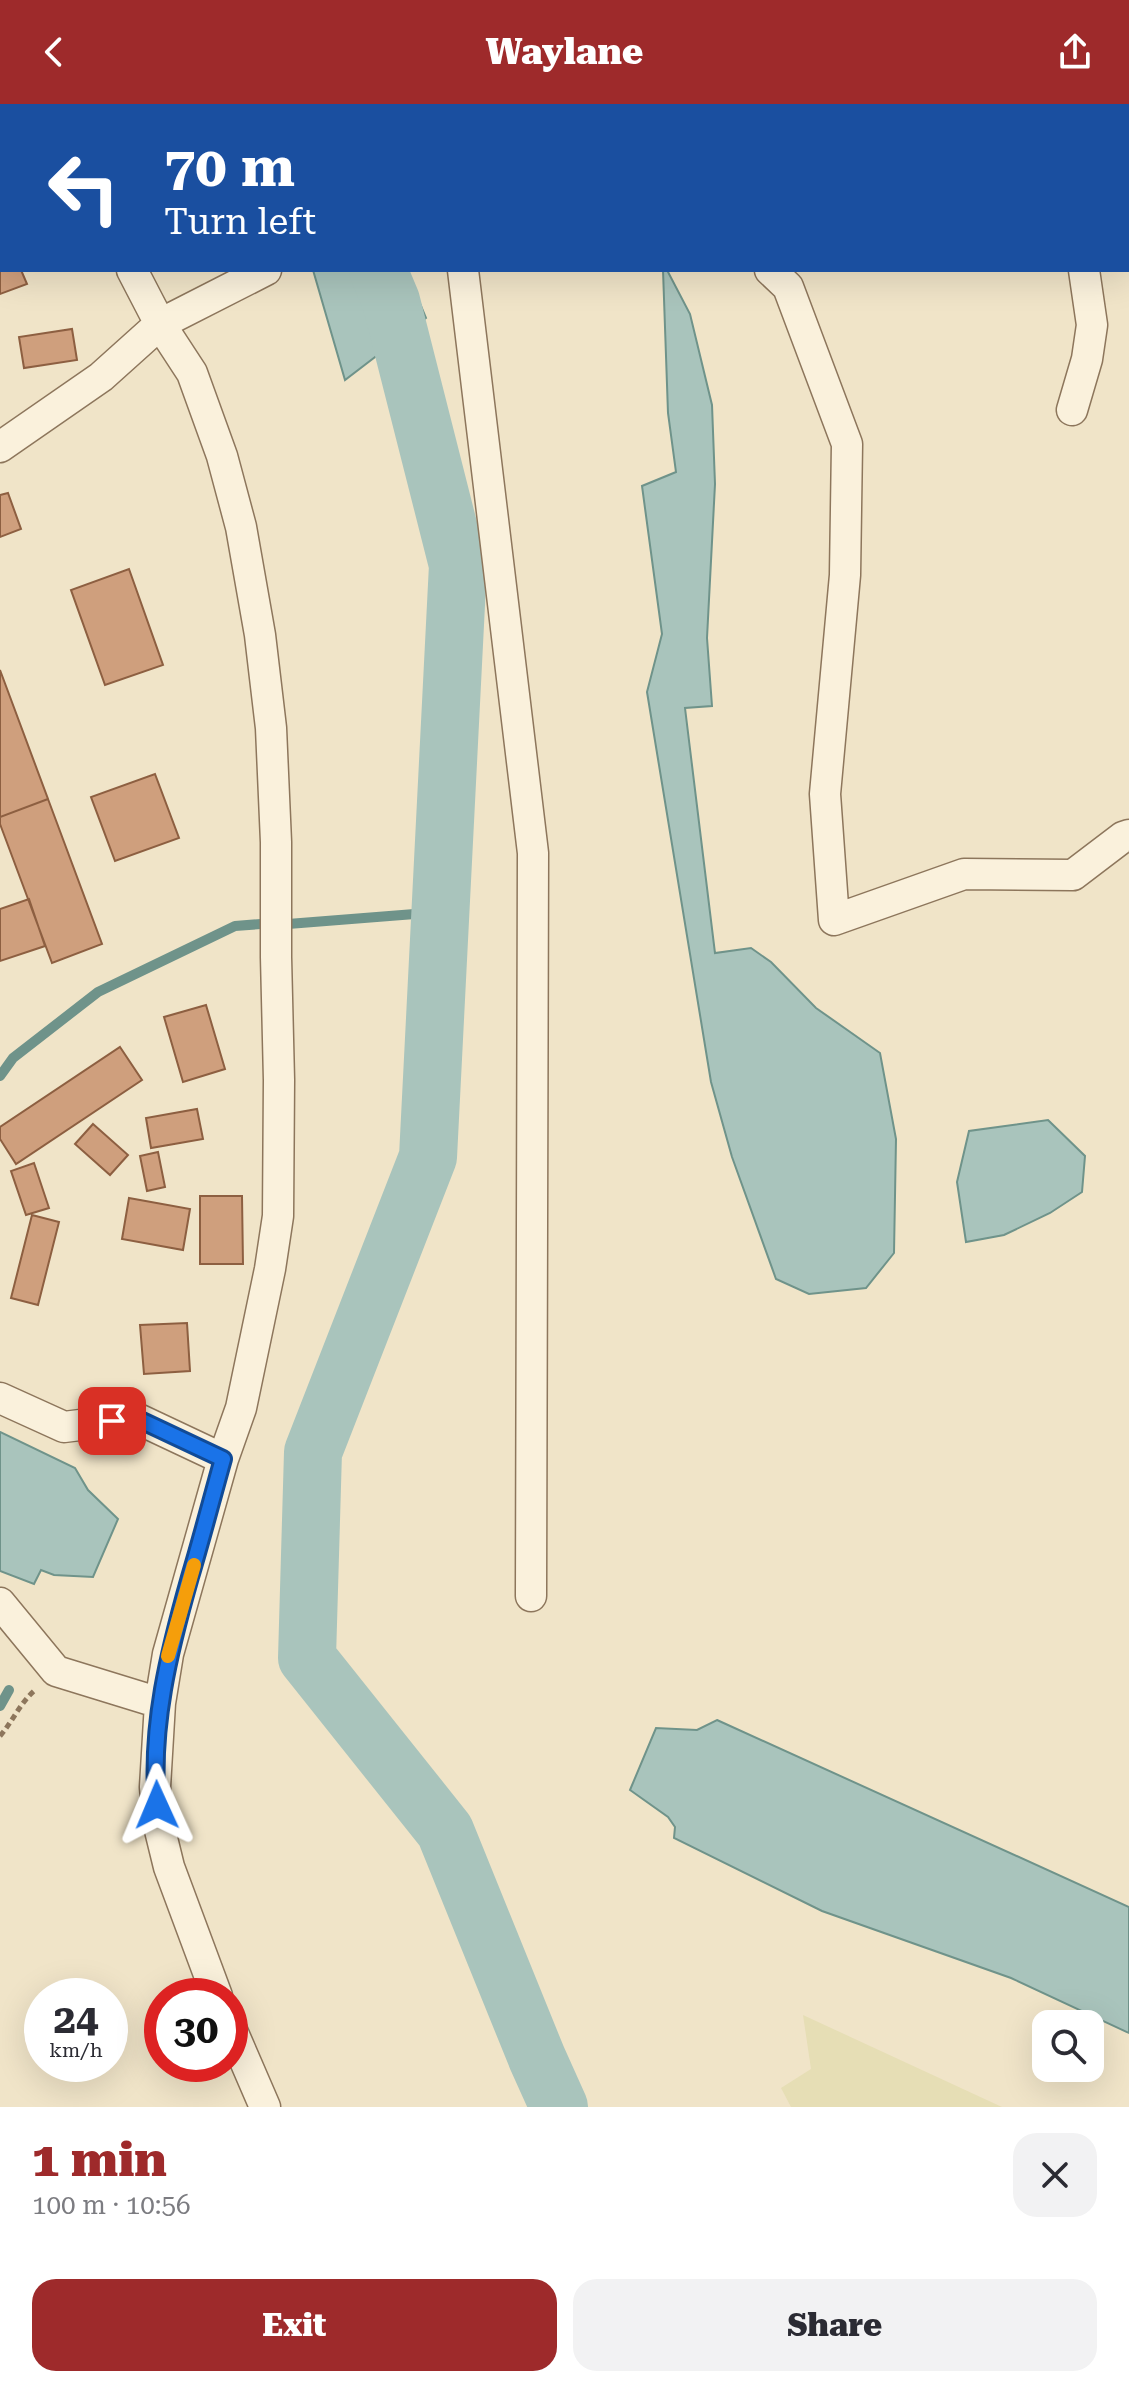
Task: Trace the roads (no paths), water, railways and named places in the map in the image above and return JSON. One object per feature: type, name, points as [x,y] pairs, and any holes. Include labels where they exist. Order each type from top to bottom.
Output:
[{"type":"street","points":[[133,272],[160,324],[192,373],[222,456],[241,527],[260,635],[271,728],[276,842],[278,1216],[241,1408],[223,1459],[168,1654],[160,1703],[155,1787],[158,1822],[169,1867],[210,1978]]},
{"type":"street","points":[[0,447],[101,377],[160,324],[262,272]]},
{"type":"street","points":[[463,272],[533,853],[531,1596]]},
{"type":"street","points":[[772,272],[788,287],[847,444],[845,575],[825,794],[834,920],[964,874],[1073,875],[1129,835]]},
{"type":"street","points":[[1072,410],[1087,359],[1092,325],[1084,272]]},
{"type":"street","points":[[0,1398],[64,1427],[136,1418],[223,1459]]},
{"type":"street","points":[[0,1603],[56,1671],[160,1703]]},
{"type":"street","points":[[248,2068],[265,2107]]},
{"type":"water","points":[[314,272],[407,272],[426,318],[345,380]]},
{"type":"water","points":[[663,272],[668,272],[690,314],[712,405],[715,484],[707,638],[712,706],[685,708],[715,953],[751,948],[771,962],[816,1008],[880,1053],[896,1139],[894,1253],[866,1288],[809,1294],[776,1279],[732,1157],[711,1082],[647,692],[662,634],[642,486],[676,472],[668,413]]},
{"type":"water","points":[[1048,1120],[1085,1156],[1082,1192],[1050,1213],[1004,1235],[966,1242],[957,1182],[969,1131]]},
{"type":"water","points":[[0,1432],[75,1468],[88,1490],[118,1519],[93,1577],[54,1575],[41,1570],[34,1584],[0,1571]]},
{"type":"water","points":[[717,1720],[1129,1907],[1129,2033],[1104,2021],[1104,2010],[1080,2010],[1011,1978],[822,1911],[674,1838],[675,1827],[668,1817],[630,1790],[656,1728],[697,1730]]},
{"type":"waterway","points":[[379,272],[391,301],[458,565],[428,1157],[313,1452],[307,1658],[445,1831],[559,2107]]},
{"type":"waterway","points":[[288,924],[440,912]]},
{"type":"waterway","points":[[0,1076],[13,1058],[98,992],[235,926],[261,924]]},
{"type":"waterway","points":[[0,1706],[9,1690]]}]
